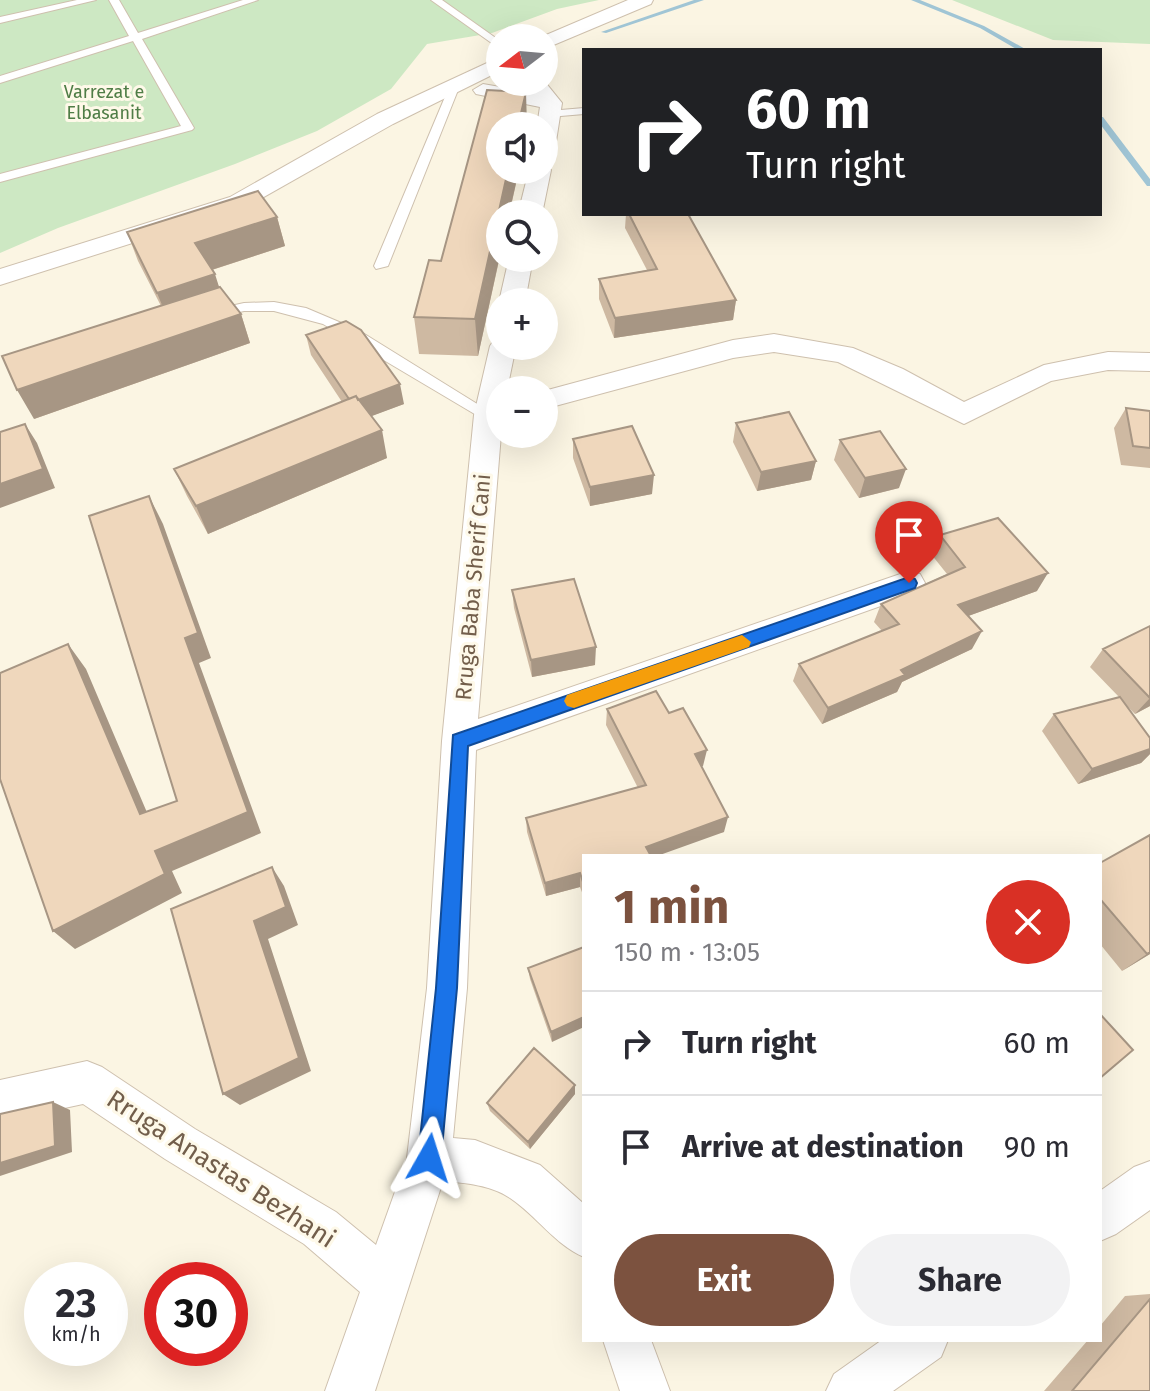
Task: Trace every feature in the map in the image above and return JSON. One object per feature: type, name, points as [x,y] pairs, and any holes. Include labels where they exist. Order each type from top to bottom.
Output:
[{"type":"street","points":[[558,37],[642,0]]},
{"type":"street","points":[[0,277],[238,202],[385,119],[486,70]]},
{"type":"street","points":[[455,85],[550,108]]},
{"type":"street","points":[[543,96],[549,112]]},
{"type":"street","points":[[558,396],[733,349],[774,343],[844,354],[893,375],[964,414],[1044,374],[1108,361],[1150,362]]},
{"type":"street","name":"Rruga Baba Sherif Cani","points":[[350,1391],[429,1158],[447,988],[459,741],[490,448]]},
{"type":"street","points":[[459,741],[909,583]]},
{"type":"street","name":"Rruga Anastas Bezhani","points":[[0,1101],[87,1082],[180,1144],[320,1228],[387,1284]]},
{"type":"street","points":[[429,1158],[475,1162],[524,1181],[582,1232]]},
{"type":"street","points":[[1102,1217],[1150,1183]]},
{"type":"street","points":[[628,1342],[645,1391]]},
{"type":"street","points":[[851,1391],[921,1342]]},
{"type":"lane","points":[[0,20],[91,0]]},
{"type":"lane","points":[[0,178],[188,128],[114,0]]},
{"type":"lane","points":[[0,80],[253,0]]},
{"type":"lane","points":[[436,0],[486,36]]},
{"type":"lane","points":[[381,266],[455,85]]},
{"type":"lane","points":[[550,108],[582,111]]},
{"type":"lane","points":[[194,321],[236,307],[264,305],[297,310],[352,330],[431,382],[486,410]]},
{"type":"green space","name":"Varrezat e Elbasanit","points":[[0,0],[599,0],[557,9],[516,24],[486,24],[486,34],[427,44],[391,89],[317,131],[58,228],[0,253]]},
{"type":"green space","points":[[952,0],[1150,0],[1150,44],[1053,40]]},
{"type":"building","points":[[486,94],[525,96],[521,112],[486,112],[486,184],[505,184],[501,200],[486,200],[486,269],[475,319],[414,317],[429,260],[441,261]]},
{"type":"building","points":[[258,191],[277,217],[195,243],[215,274],[157,293],[127,232]]},
{"type":"building","points":[[630,216],[689,216],[736,300],[615,318],[599,279],[657,269]]},
{"type":"building","points":[[220,287],[241,314],[17,390],[2,356]]},
{"type":"building","points":[[346,321],[361,330],[400,384],[358,400],[356,396],[349,399],[306,335]]},
{"type":"building","points":[[356,396],[382,430],[196,506],[174,469]]},
{"type":"building","points":[[1126,408],[1150,411],[1150,448],[1133,446]]},
{"type":"building","points":[[789,412],[816,461],[761,472],[736,423]]},
{"type":"building","points":[[25,424],[43,469],[0,484],[0,432]]},
{"type":"building","points":[[632,426],[654,475],[590,487],[573,439]]},
{"type":"building","points":[[880,431],[906,469],[865,478],[840,440]]},
{"type":"building","points":[[149,496],[198,633],[185,638],[248,812],[155,851],[165,874],[53,931],[0,779],[0,673],[68,644],[140,814],[177,801],[89,516]]},
{"type":"building","points":[[998,518],[1048,573],[958,605],[982,631],[901,670],[905,675],[828,708],[799,664],[899,624],[881,604],[965,567],[940,535]]},
{"type":"building","points":[[574,579],[596,647],[531,660],[512,590]]},
{"type":"building","points":[[1150,626],[1150,698],[1103,649]]},
{"type":"building","points":[[656,691],[669,713],[683,708],[707,750],[695,754],[728,817],[646,847],[650,854],[582,854],[582,879],[580,873],[545,883],[526,818],[646,785],[607,709]]},
{"type":"building","points":[[1120,697],[1150,738],[1150,749],[1092,769],[1054,714]]},
{"type":"building","points":[[1150,835],[1150,952],[1147,954],[1102,901],[1102,862]]},
{"type":"building","points":[[272,867],[286,907],[254,921],[299,1058],[223,1094],[171,909]]},
{"type":"building","points":[[582,948],[582,1018],[551,1032],[528,968]]},
{"type":"building","points":[[1102,1016],[1133,1050],[1102,1076]]},
{"type":"building","points":[[534,1048],[575,1085],[528,1142],[487,1103]]},
{"type":"building","points":[[53,1102],[55,1146],[0,1163],[0,1114]]},
{"type":"building","points":[[1150,1299],[1150,1391],[1072,1391]]},
{"type":"waterway","points":[[604,32],[701,0]]},
{"type":"waterway","points":[[914,0],[982,27],[1019,48]]},
{"type":"waterway","points":[[1102,122],[1150,184]]},
{"type":"slow traffic","points":[[574,701],[742,642]]},
{"type":"route","points":[[429,1158],[447,988],[459,741],[909,583]]}]
